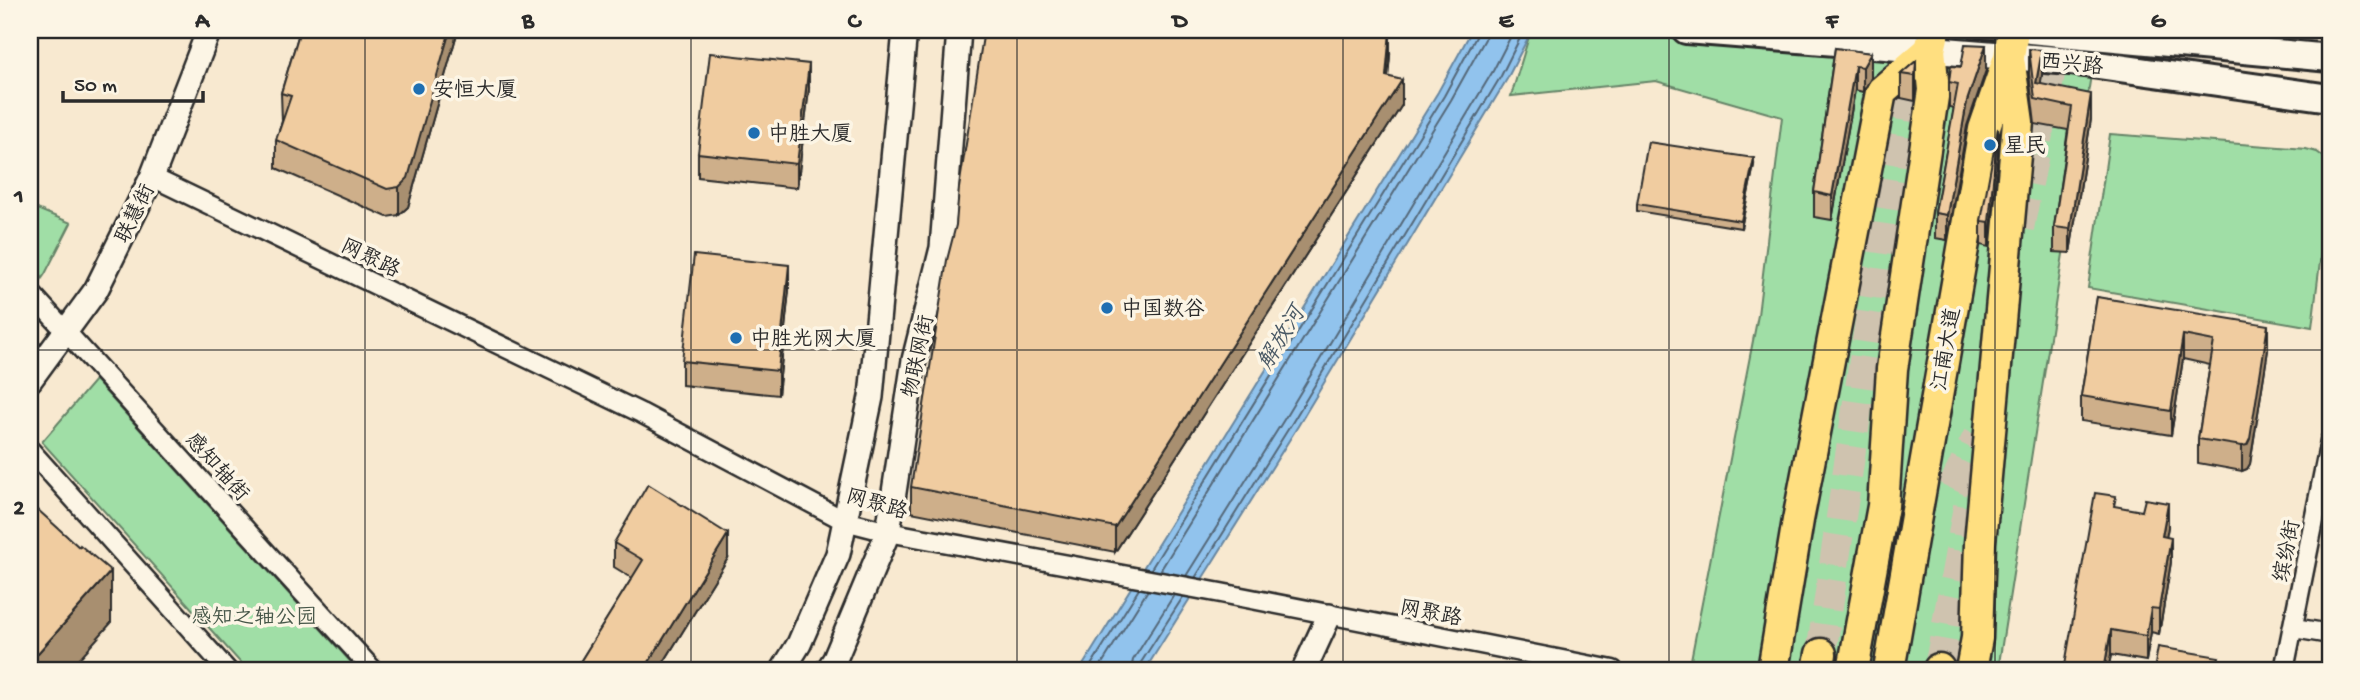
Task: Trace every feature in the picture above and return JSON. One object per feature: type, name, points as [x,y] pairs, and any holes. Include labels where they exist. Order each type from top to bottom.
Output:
[{"type":"main road","name":"西兴路","points":[[1686,30],[2011,44],[2070,61],[2330,98]]},
{"type":"main road","name":"西兴路","points":[[2030,30],[2330,58]]},
{"type":"main road","points":[[1773,670],[1801,507],[1881,92],[1932,40]]},
{"type":"main road","points":[[1853,670],[1883,506],[1892,369],[1934,90],[1932,40]]},
{"type":"main road","points":[[1971,670],[1977,638],[1980,542],[2018,122],[2011,44]]},
{"type":"main road","name":"江南大道","points":[[1889,670],[1984,129],[2011,44]]},
{"type":"street","name":"联慧街","points":[[30,380],[96,290],[152,177],[209,30]]},
{"type":"street","name":"物联网街","points":[[783,670],[799,644],[838,554],[871,397],[905,30]]},
{"type":"street","name":"物联网街","points":[[828,670],[888,532],[914,360],[942,248],[959,30]]},
{"type":"street","name":"网聚路","points":[[152,177],[641,413],[845,522],[1613,670]]},
{"type":"street","name":"感知轴街","points":[[30,292],[373,670]]},
{"type":"street","name":"缤纷街","points":[[2284,670],[2330,441]]},
{"type":"street","points":[[30,450],[227,670]]},
{"type":"street","points":[[1304,670],[1329,616]]},
{"type":"street","points":[[2294,628],[2330,634]]},
{"type":"green space","points":[[1531,30],[2098,30],[1998,670],[1689,670],[1758,315],[1782,117],[1656,81],[1511,96]]},
{"type":"green space","points":[[2110,134],[2306,149],[2317,152],[2329,161],[2330,180],[2312,327],[2088,288]]},
{"type":"green space","points":[[30,206],[71,223],[45,274],[30,296]]},
{"type":"green space","name":"感知之轴公园","points":[[95,380],[358,670],[247,670],[42,442]]},
{"type":"water","points":[[1472,30],[1532,30],[1507,79],[1298,426],[1145,670],[1080,670],[1438,92]]},
{"type":"building","points":[[300,30],[450,30],[408,178],[399,187],[387,189],[276,140],[291,96],[281,93]]},
{"type":"building","name":"中国数谷","points":[[984,30],[1390,31],[1386,76],[1402,80],[1115,527],[911,487],[947,260],[956,225],[959,188]]},
{"type":"building","points":[[1965,44],[1986,45],[1967,101],[1947,215],[1935,213],[1958,84],[1949,82],[1951,66],[1961,67]]},
{"type":"building","points":[[1835,48],[1871,53],[1863,67],[1855,66],[1832,196],[1814,192]]},
{"type":"building","points":[[2029,49],[2042,50],[2036,83],[2091,94],[2070,229],[2054,227],[2072,107],[2035,99]]},
{"type":"building","name":"中胜大厦","points":[[710,53],[809,64],[797,164],[698,153]]},
{"type":"building","points":[[1916,61],[1915,76],[1901,74]]},
{"type":"building","points":[[1998,128],[1989,222],[1981,221]]},
{"type":"building","points":[[1648,142],[1754,158],[1741,221],[1637,204]]},
{"type":"building","name":"中胜光网大厦","points":[[694,255],[789,265],[778,371],[682,361]]},
{"type":"building","points":[[2097,297],[2268,325],[2247,445],[2198,439],[2214,341],[2183,335],[2171,411],[2081,396]]},
{"type":"building","points":[[648,484],[728,534],[644,670],[575,670],[643,560],[614,543]]},
{"type":"building","points":[[2095,493],[2116,496],[2114,506],[2142,511],[2145,499],[2168,503],[2162,536],[2171,538],[2159,609],[2151,608],[2146,636],[2111,630],[2104,670],[2065,665]]},
{"type":"building","points":[[37,509],[79,547],[80,545],[111,571],[30,662],[30,518]]},
{"type":"building","points":[[2158,647],[2219,657],[2217,670],[2154,670]]},
{"type":"tunnel","points":[[1821,654],[1890,183],[1916,30]]},
{"type":"tunnel","points":[[2019,228],[2059,30]]},
{"type":"tunnel","points":[[1952,489],[1978,436]]},
{"type":"tunnel","points":[[1939,669],[1974,473]]},
{"type":"place","name":"安恒大厦","points":[[419,89]]},
{"type":"place","name":"中胜大厦","points":[[754,133]]},
{"type":"place","name":"星民","points":[[1990,145]]},
{"type":"place","name":"中国数谷","points":[[1107,308]]},
{"type":"place","name":"中胜光网大厦","points":[[736,338]]},
{"type":"water label","name":"解放河","points":[[1280,337]]}]
